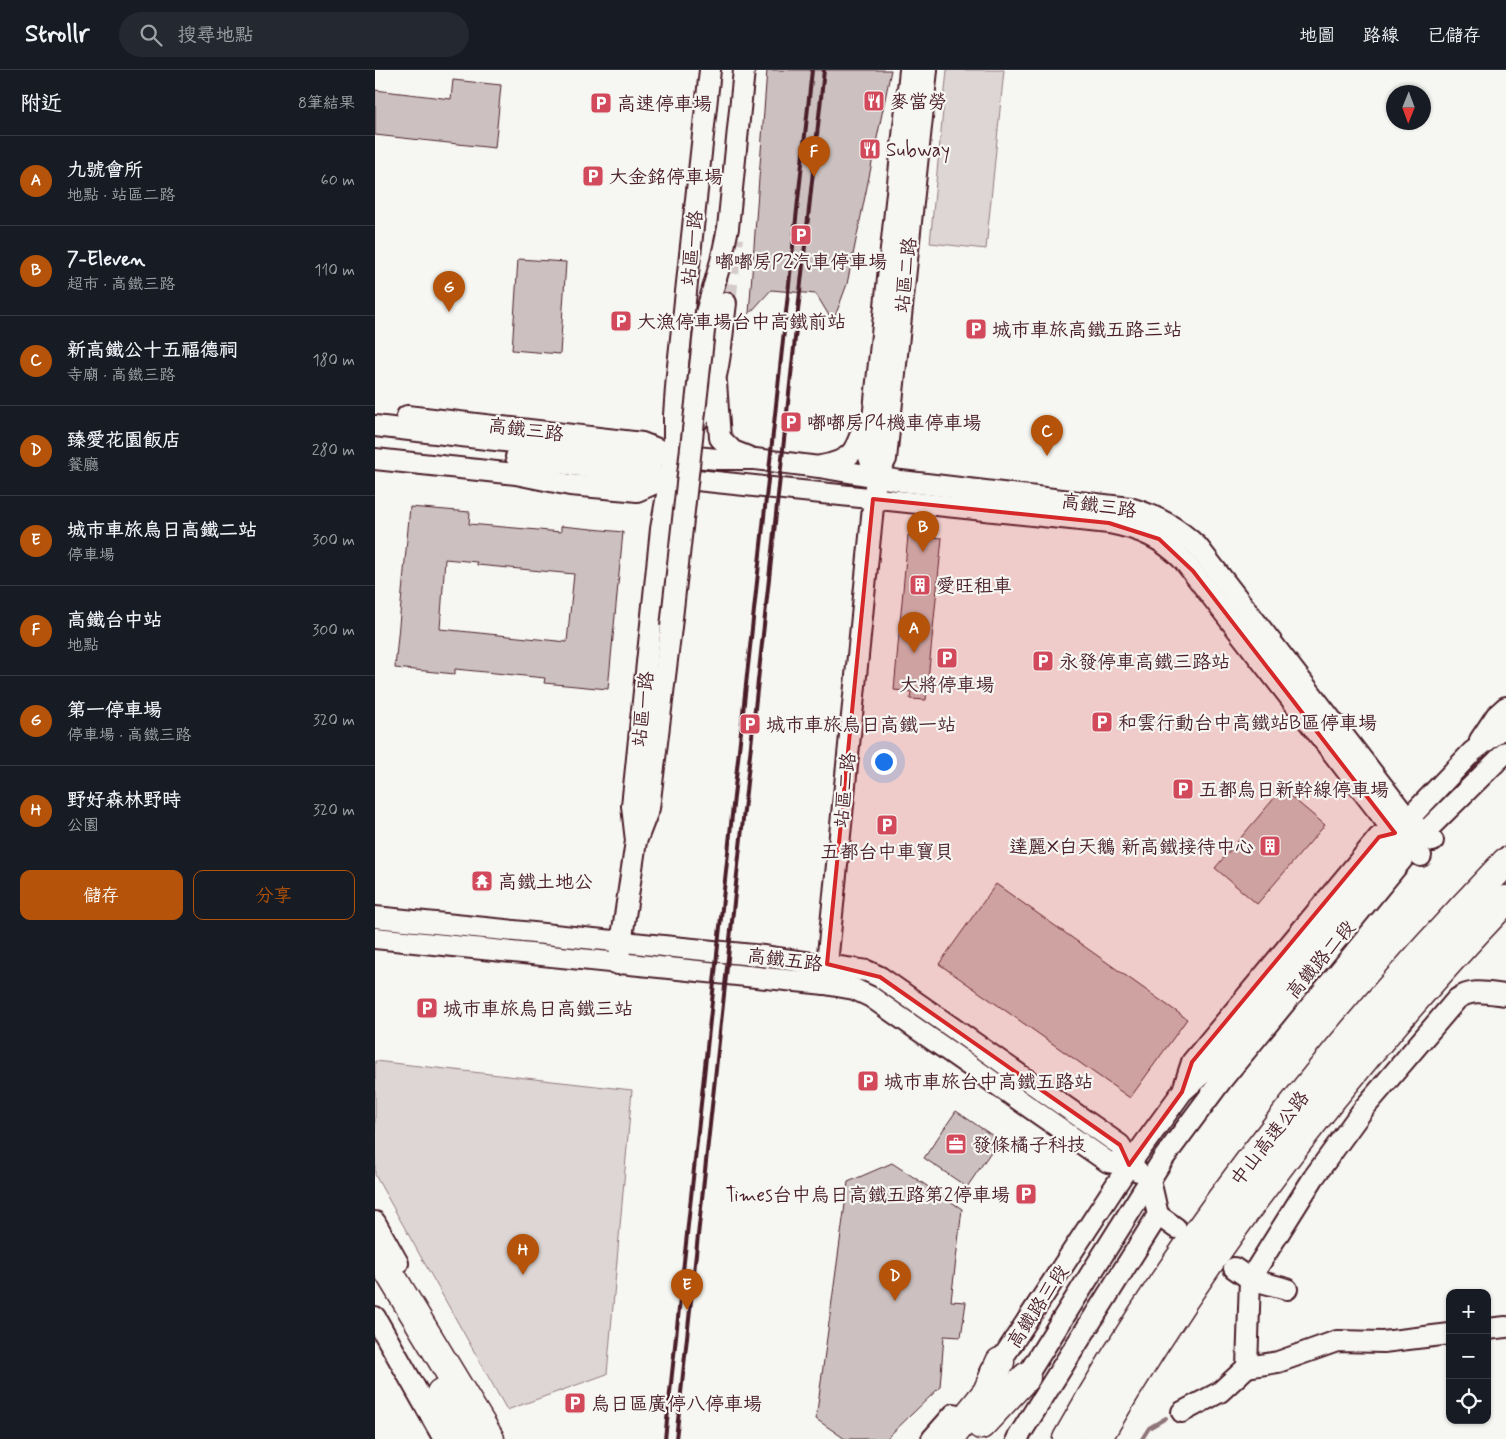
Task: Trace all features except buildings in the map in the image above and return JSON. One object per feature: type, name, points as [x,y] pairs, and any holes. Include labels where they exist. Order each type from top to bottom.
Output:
[{"type":"highway","name":"中山高速公路","points":[[1067,1439],[1107,1371],[1179,1262],[1285,1116],[1406,971],[1506,862]]},
{"type":"highway","name":"中山高速公路","points":[[1097,1439],[1129,1385],[1201,1277],[1300,1140],[1426,988],[1506,900]]},
{"type":"highway","points":[[375,1249],[382,1293],[467,1439]]},
{"type":"highway","points":[[382,1293],[490,1439]]},
{"type":"highway","points":[[949,1439],[987,1392],[1000,1362]]},
{"type":"highway","points":[[968,1439],[1026,1377]]},
{"type":"street","name":"站區一路","points":[[618,964],[637,841],[632,806],[659,539],[674,455],[674,416],[709,70]]},
{"type":"street","points":[[637,841],[649,808],[706,313],[728,228],[744,70]]},
{"type":"street","name":"站區二路","points":[[876,477],[869,458],[910,70]]},
{"type":"street","name":"站區二路","points":[[825,984],[873,499],[876,477],[886,459],[927,70]]},
{"type":"street","name":"站區一路","points":[[674,455],[700,418],[716,382],[725,303]]},
{"type":"street","points":[[681,340],[682,350],[686,357],[699,364],[713,358],[721,343]]},
{"type":"street","points":[[716,382],[720,438],[733,451],[755,459]]},
{"type":"street","points":[[819,466],[845,459],[858,445],[876,387]]},
{"type":"street","name":"高鐵三路","points":[[375,412],[642,443],[674,455]]},
{"type":"street","name":"高鐵三路","points":[[375,426],[405,436],[669,477],[1109,523],[1144,531],[1173,549],[1193,571],[1230,622],[1395,834],[1422,844]]},
{"type":"street","name":"高鐵三路","points":[[375,438],[405,436],[641,457],[674,455],[717,459],[755,459],[819,466],[876,477],[1131,508],[1168,523],[1184,533],[1198,547],[1409,818],[1422,844]]},
{"type":"street","name":"高鐵三路","points":[[375,459],[516,474],[570,485],[637,491],[669,477]]},
{"type":"street","name":"高鐵路二段","points":[[1472,752],[1495,716],[1506,707]]},
{"type":"street","name":"高鐵路二段","points":[[1129,1164],[1182,1092],[1192,1062],[1379,837],[1395,834],[1472,752],[1506,726]]},
{"type":"street","name":"高鐵路二段","points":[[1150,1180],[1215,1089],[1269,1020],[1422,844],[1506,752]]},
{"type":"street","name":"高鐵五路","points":[[375,917],[827,964],[867,971],[879,977],[1120,1145],[1129,1164],[1150,1180]]},
{"type":"street","name":"高鐵五路","points":[[375,938],[825,984],[854,989],[871,997],[1108,1162],[1129,1164]]},
{"type":"street","points":[[1247,1367],[1242,1274],[1365,1107],[1457,999],[1465,993],[1477,992],[1506,996]]},
{"type":"street","name":"高鐵路三段","points":[[932,1439],[1000,1362],[1129,1164]]},
{"type":"street","points":[[1150,1180],[1158,1215],[1176,1228]]},
{"type":"street","name":"高鐵路三段","points":[[984,1439],[1005,1412],[1150,1180]]},
{"type":"street","points":[[1017,1439],[1158,1215]]},
{"type":"street","points":[[375,1222],[498,1439]]},
{"type":"street","points":[[1242,1274],[1287,1289]]},
{"type":"street","points":[[382,1293],[444,1439]]},
{"type":"street","points":[[1491,1328],[1506,1326]]},
{"type":"street","points":[[1182,1412],[1220,1392],[1247,1367],[1277,1362],[1337,1341],[1383,1342],[1446,1334]]},
{"type":"highlighted area","points":[[873,499],[1109,523],[1159,539],[1193,571],[1395,833],[1379,837],[1192,1062],[1182,1092],[1129,1165],[1120,1145],[880,977],[827,964]]},
{"type":"shaded area","points":[[947,70],[1004,70],[986,249],[930,243]]},
{"type":"shaded area","points":[[375,1061],[632,1090],[607,1374],[507,1410],[375,1175]]},
{"type":"waterway","points":[[1142,1439],[1149,1428],[1166,1418]]},
{"type":"tunnel","points":[[726,303],[733,238]]},
{"type":"railway","points":[[665,1439],[812,70]]},
{"type":"railway","points":[[676,1439],[824,70]]},
{"type":"place","name":"麥當勞","points":[[874,101]]},
{"type":"place","name":"高速停車場","points":[[601,103]]},
{"type":"place","name":"Subway","points":[[870,149]]},
{"type":"place","name":"大金銘停車場","points":[[593,176]]},
{"type":"place","name":"高鐵台中站","points":[[814,177]]},
{"type":"place","name":"嘟嘟房P2汽車停車場","points":[[801,235]]},
{"type":"place","name":"第一停車場","points":[[449,312]]},
{"type":"place","name":"大漁停車場台中高鐵前站","points":[[621,321]]},
{"type":"place","name":"城市車旅高鐵五路三站","points":[[976,329]]},
{"type":"place","name":"嘟嘟房P4機車停車場","points":[[791,422]]},
{"type":"place","name":"新高鐵公十五福德祠","points":[[1047,456]]},
{"type":"place","name":"7-Eleven","points":[[923,552]]},
{"type":"place","name":"愛旺租車","points":[[920,585]]},
{"type":"place","name":"九號會所","points":[[914,653]]},
{"type":"place","name":"大將停車場","points":[[947,658]]},
{"type":"place","name":"永發停車高鐵三路站","points":[[1043,661]]},
{"type":"place","name":"和雲行動台中高鐵站B區停車場","points":[[1102,722]]},
{"type":"place","name":"城市車旅烏日高鐵一站","points":[[750,724]]},
{"type":"place","name":"五都烏日新幹線停車場","points":[[1183,789]]},
{"type":"place","name":"五都台中車寶貝","points":[[887,825]]},
{"type":"place","name":"達麗X白天鵝 新高鐵接待中心","points":[[1270,846]]},
{"type":"place","name":"高鐵土地公","points":[[482,881]]},
{"type":"place","name":"城市車旅烏日高鐵三站","points":[[427,1008]]},
{"type":"place","name":"城市車旅台中高鐵五路站","points":[[868,1081]]},
{"type":"place","name":"發條橘子科技","points":[[956,1144]]},
{"type":"place","name":"Times台中烏日高鐵五路第2停車場","points":[[1026,1194]]},
{"type":"place","name":"野好森林野時","points":[[523,1275]]},
{"type":"place","name":"臻愛花園飯店","points":[[895,1301]]},
{"type":"place","name":"城市車旅烏日高鐵二站","points":[[687,1310]]},
{"type":"place","name":"烏日區廣停八停車場","points":[[575,1403]]}]
